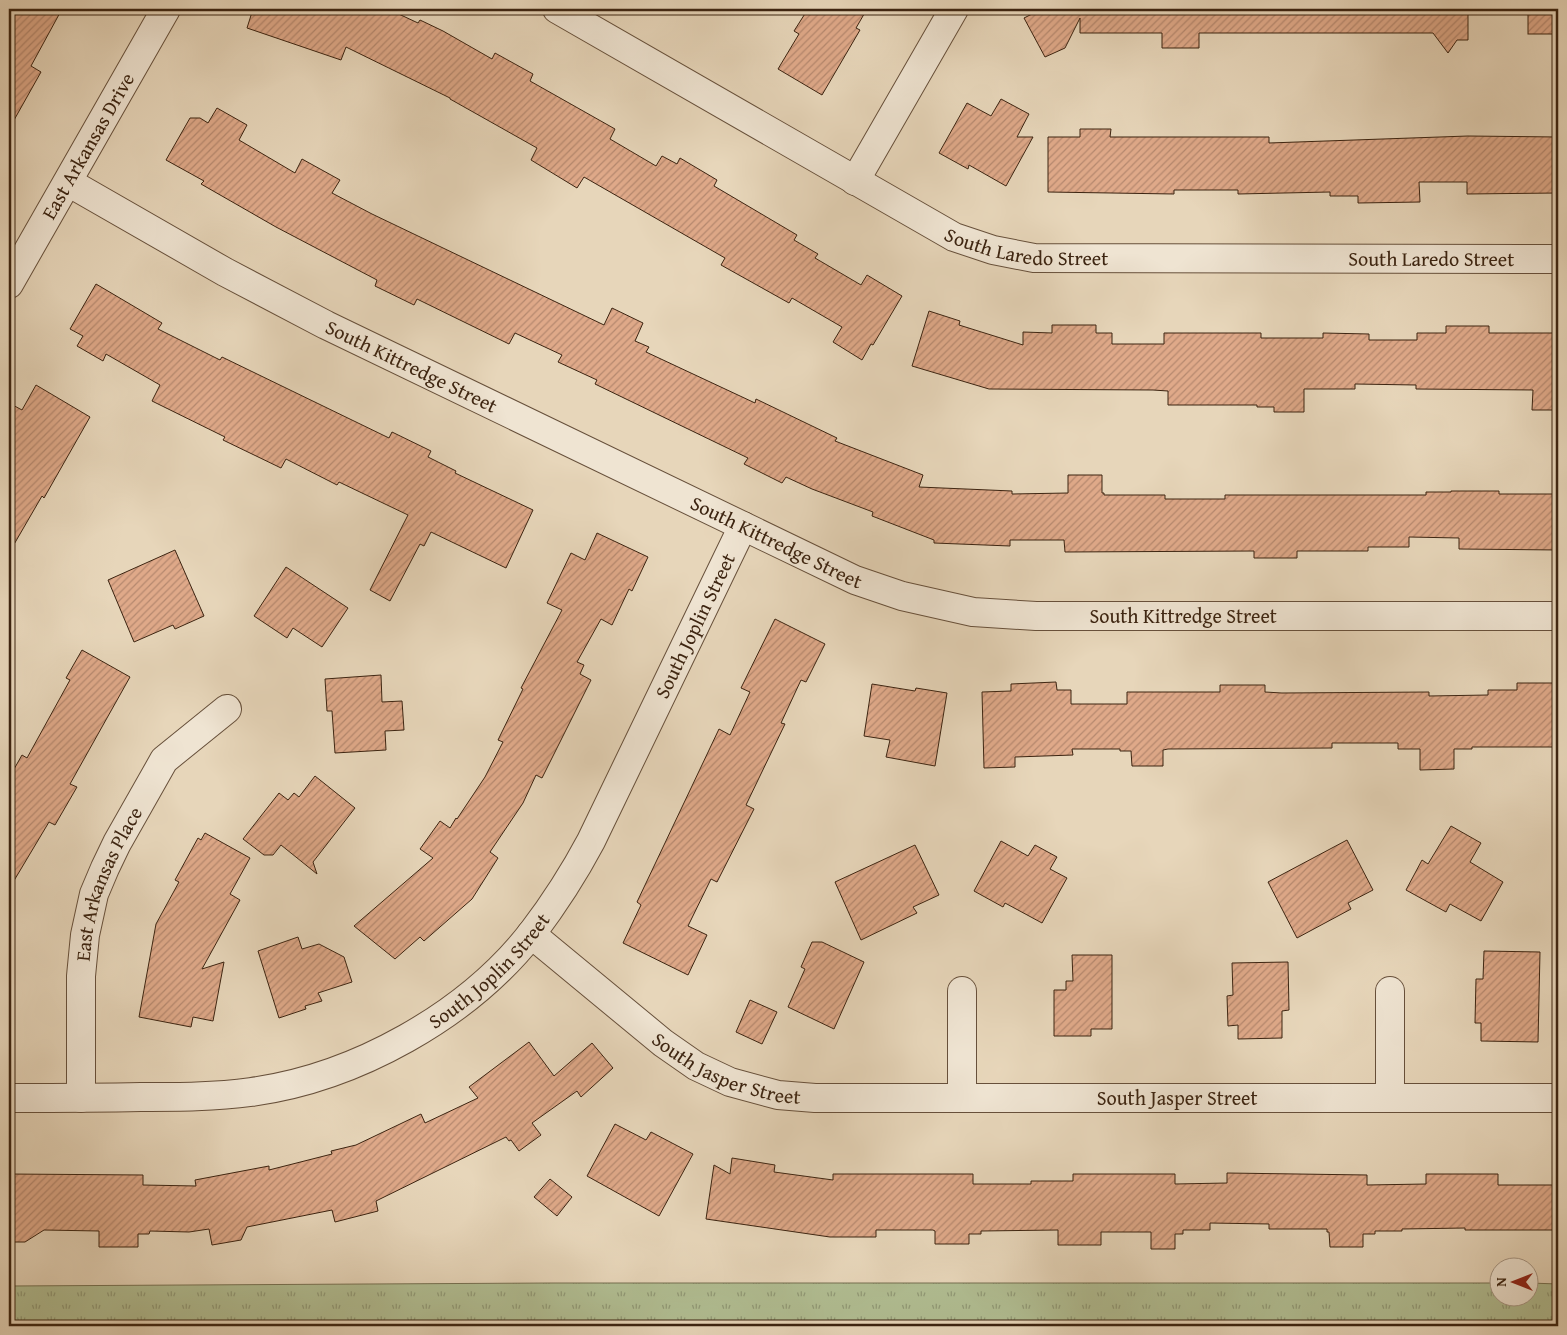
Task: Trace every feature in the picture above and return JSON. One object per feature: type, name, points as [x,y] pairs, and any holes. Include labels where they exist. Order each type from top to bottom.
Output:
[{"type":"street","name":"East Arkansas Drive","points":[[9,284],[166,9]]},
{"type":"street","name":"South Laredo Street","points":[[557,9],[954,237],[993,250],[1034,258],[1558,260]]},
{"type":"street","points":[[855,181],[954,9]]},
{"type":"street","name":"South Kittredge Street","points":[[68,182],[225,272],[326,325],[855,580],[902,596],[973,612],[1036,616],[1558,616]]},
{"type":"street","name":"South Joplin Street","points":[[9,1098],[205,1097],[252,1092],[299,1082],[344,1068],[388,1048],[429,1025],[468,996],[503,965],[531,934],[572,876],[591,841],[743,526]]},
{"type":"street","name":"East Arkansas Place","points":[[81,1098],[81,976],[85,935],[94,894],[117,843],[164,760],[227,709]]},
{"type":"street","name":"South Jasper Street","points":[[531,934],[663,1043],[696,1066],[730,1082],[778,1095],[815,1098],[1558,1098]]},
{"type":"street","points":[[962,991],[962,1098]]},
{"type":"street","points":[[1390,991],[1390,1098]]},
{"type":"green space","points":[[550,1283],[1490,1283],[1490,1308],[1540,1308],[1540,1283],[1558,1284],[1558,1326],[9,1326],[9,1286]]},
{"type":"building","points":[[9,9],[62,9],[31,66],[41,72],[9,129]]},
{"type":"building","points":[[253,9],[388,9],[418,23],[420,20],[443,31],[492,59],[495,53],[533,74],[530,81],[615,129],[610,139],[656,166],[662,156],[677,164],[680,158],[717,180],[714,186],[797,235],[794,240],[818,254],[815,258],[861,285],[867,275],[902,296],[862,360],[833,342],[842,327],[792,298],[789,303],[721,265],[725,258],[584,177],[577,188],[531,160],[537,148],[450,98],[346,47],[341,60],[247,28]]},
{"type":"building","points":[[808,9],[867,9],[856,28],[860,30],[822,95],[778,69],[799,34],[794,31]]},
{"type":"building","points":[[1042,9],[1468,9],[1468,40],[1457,40],[1448,53],[1433,33],[1199,33],[1199,48],[1162,48],[1162,33],[1080,33],[1080,18],[1065,48],[1045,57],[1024,18]]},
{"type":"building","points":[[1528,9],[1558,9],[1558,34],[1528,34]]},
{"type":"building","points":[[1001,99],[1029,114],[1017,137],[1033,137],[1006,186],[969,165],[968,169],[939,153],[967,103],[991,116]]},
{"type":"building","points":[[217,108],[247,125],[239,140],[295,173],[302,159],[340,180],[332,193],[604,325],[612,308],[643,323],[635,341],[649,347],[646,352],[755,403],[756,399],[837,438],[835,441],[923,475],[919,487],[1012,491],[1012,494],[1068,493],[1068,475],[1102,475],[1102,493],[1104,495],[1165,495],[1165,499],[1225,499],[1225,495],[1426,495],[1426,492],[1451,491],[1499,491],[1499,494],[1557,494],[1558,550],[1459,549],[1459,538],[1409,537],[1409,547],[1368,547],[1368,551],[1297,551],[1297,558],[1254,558],[1254,551],[1065,552],[1064,540],[1010,540],[1010,546],[934,543],[934,540],[872,516],[873,512],[786,477],[782,483],[744,464],[748,458],[595,384],[597,380],[558,362],[562,355],[515,333],[509,344],[417,299],[414,305],[375,286],[377,280],[276,227],[201,184],[204,181],[166,160],[190,118],[200,118],[208,123]]},
{"type":"building","points":[[1080,129],[1111,129],[1110,137],[1269,137],[1269,143],[1468,136],[1558,137],[1558,193],[1467,194],[1467,182],[1419,182],[1420,202],[1358,203],[1358,196],[1330,196],[1330,192],[1238,194],[1238,190],[1174,190],[1174,194],[1048,192],[1048,137],[1080,137]]},
{"type":"building","points":[[96,284],[162,323],[158,329],[220,360],[222,357],[389,438],[392,432],[431,451],[428,457],[456,471],[455,473],[533,510],[506,568],[431,532],[424,546],[420,544],[390,601],[370,590],[408,515],[339,482],[337,485],[286,459],[281,468],[223,440],[225,437],[152,401],[160,385],[106,354],[103,361],[77,346],[83,336],[70,329]]},
{"type":"building","points":[[929,311],[960,321],[959,325],[1023,345],[1023,332],[1052,333],[1052,325],[1096,325],[1096,333],[1112,333],[1112,344],[1164,344],[1164,333],[1261,333],[1261,338],[1323,338],[1323,333],[1369,334],[1369,340],[1417,340],[1417,333],[1446,333],[1446,326],[1489,326],[1489,333],[1557,333],[1558,410],[1532,410],[1533,390],[1416,389],[1416,385],[1355,384],[1355,389],[1304,389],[1304,412],[1274,412],[1274,407],[1257,407],[1257,405],[1168,405],[1168,391],[989,389],[912,366]]},
{"type":"building","points":[[36,385],[90,417],[44,498],[42,496],[9,553],[9,403],[22,410]]},
{"type":"building","points":[[597,533],[648,557],[632,591],[629,589],[612,625],[601,619],[577,662],[584,665],[580,674],[591,680],[542,778],[536,775],[523,803],[490,852],[498,858],[472,899],[424,941],[420,937],[395,959],[354,926],[433,858],[420,849],[440,821],[450,828],[485,777],[503,742],[498,740],[523,689],[521,688],[562,610],[547,603],[571,553],[585,560]]},
{"type":"building","points":[[175,550],[204,616],[175,629],[173,625],[134,642],[108,580]]},
{"type":"building","points":[[286,567],[348,608],[322,647],[293,628],[287,638],[254,616]]},
{"type":"building","points":[[775,619],[825,644],[806,682],[801,680],[781,723],[785,724],[746,805],[754,809],[717,882],[711,879],[688,926],[707,935],[688,975],[623,943],[641,905],[637,902],[719,729],[730,735],[750,692],[741,688]]},
{"type":"building","points":[[82,650],[130,677],[70,784],[77,787],[55,825],[49,822],[9,889],[9,778],[22,755],[27,758],[70,680],[66,678]]},
{"type":"building","points":[[381,675],[382,702],[402,701],[404,730],[385,731],[386,750],[335,753],[332,711],[327,711],[325,679]]},
{"type":"building","points":[[1056,682],[1057,690],[1071,690],[1071,704],[1127,704],[1127,692],[1220,692],[1220,685],[1265,685],[1265,692],[1282,693],[1429,692],[1429,696],[1488,695],[1488,690],[1517,690],[1517,683],[1558,683],[1558,747],[1472,747],[1472,749],[1454,749],[1454,769],[1420,770],[1420,749],[1398,749],[1398,743],[1332,743],[1332,748],[1168,749],[1163,750],[1163,766],[1132,766],[1131,751],[1120,751],[1120,749],[1072,749],[1073,755],[1015,757],[1015,767],[984,768],[982,692],[1011,691],[1011,684]]},
{"type":"building","points":[[872,684],[915,691],[916,688],[947,693],[935,766],[886,757],[890,740],[864,736]]},
{"type":"building","points":[[315,776],[355,808],[313,862],[317,874],[281,845],[273,855],[264,855],[243,839],[279,793],[288,800],[294,793],[299,797]]},
{"type":"building","points":[[1451,826],[1481,843],[1470,862],[1503,882],[1481,921],[1450,904],[1446,912],[1406,890],[1422,860],[1428,864]]},
{"type":"building","points":[[205,833],[250,858],[230,894],[240,900],[202,969],[224,962],[213,1021],[193,1017],[191,1027],[139,1017],[156,924],[179,882],[175,880],[198,838],[201,840]]},
{"type":"building","points":[[1347,840],[1373,890],[1348,903],[1351,909],[1297,938],[1268,882]]},
{"type":"building","points":[[1001,841],[1028,856],[1035,845],[1057,857],[1050,869],[1067,878],[1042,923],[1005,903],[1003,907],[974,891]]},
{"type":"building","points":[[915,845],[939,895],[913,907],[917,913],[861,940],[835,882]]},
{"type":"building","points":[[298,937],[302,949],[319,944],[344,957],[352,982],[318,993],[322,1001],[305,1006],[306,1009],[279,1018],[258,951]]},
{"type":"building","points":[[812,942],[822,942],[864,962],[834,1029],[788,1007],[805,969],[801,967]]},
{"type":"building","points":[[1484,951],[1540,952],[1538,1042],[1481,1041],[1481,1023],[1475,1023],[1476,979],[1483,979]]},
{"type":"building","points":[[1072,955],[1112,955],[1112,1029],[1091,1029],[1091,1036],[1054,1036],[1054,990],[1066,990],[1066,981],[1073,981]]},
{"type":"building","points":[[1288,962],[1289,1010],[1282,1011],[1282,1038],[1238,1039],[1238,1025],[1228,1026],[1227,996],[1233,995],[1232,963]]},
{"type":"building","points":[[750,1000],[777,1012],[762,1044],[736,1032]]},
{"type":"building","points":[[529,1042],[554,1076],[592,1043],[613,1068],[581,1097],[577,1091],[532,1123],[541,1135],[519,1151],[511,1140],[509,1141],[506,1137],[376,1201],[378,1211],[335,1222],[332,1210],[247,1227],[241,1240],[212,1245],[209,1229],[189,1232],[150,1231],[149,1234],[138,1234],[138,1247],[99,1247],[99,1231],[44,1230],[25,1242],[9,1242],[9,1174],[143,1175],[143,1185],[196,1186],[195,1180],[269,1166],[269,1170],[332,1154],[331,1151],[356,1145],[421,1114],[425,1123],[478,1098],[469,1087]]},
{"type":"building","points":[[615,1124],[646,1140],[651,1132],[693,1154],[659,1216],[587,1176]]},
{"type":"building","points":[[732,1158],[775,1165],[774,1172],[833,1180],[833,1174],[973,1174],[973,1184],[1031,1184],[1031,1181],[1073,1181],[1073,1174],[1175,1174],[1175,1184],[1227,1183],[1227,1173],[1367,1175],[1367,1185],[1426,1184],[1426,1174],[1498,1174],[1498,1185],[1558,1185],[1558,1230],[1465,1230],[1465,1228],[1375,1231],[1375,1234],[1363,1234],[1363,1247],[1330,1247],[1327,1229],[1269,1229],[1269,1224],[1210,1223],[1210,1230],[1183,1230],[1183,1234],[1175,1234],[1175,1249],[1151,1249],[1151,1232],[1101,1232],[1101,1245],[1058,1245],[1058,1230],[981,1231],[981,1234],[969,1234],[969,1244],[935,1244],[935,1231],[933,1230],[876,1230],[876,1237],[830,1237],[706,1219],[714,1165],[730,1174]]},
{"type":"building","points":[[550,1179],[572,1197],[557,1216],[534,1197]]}]
